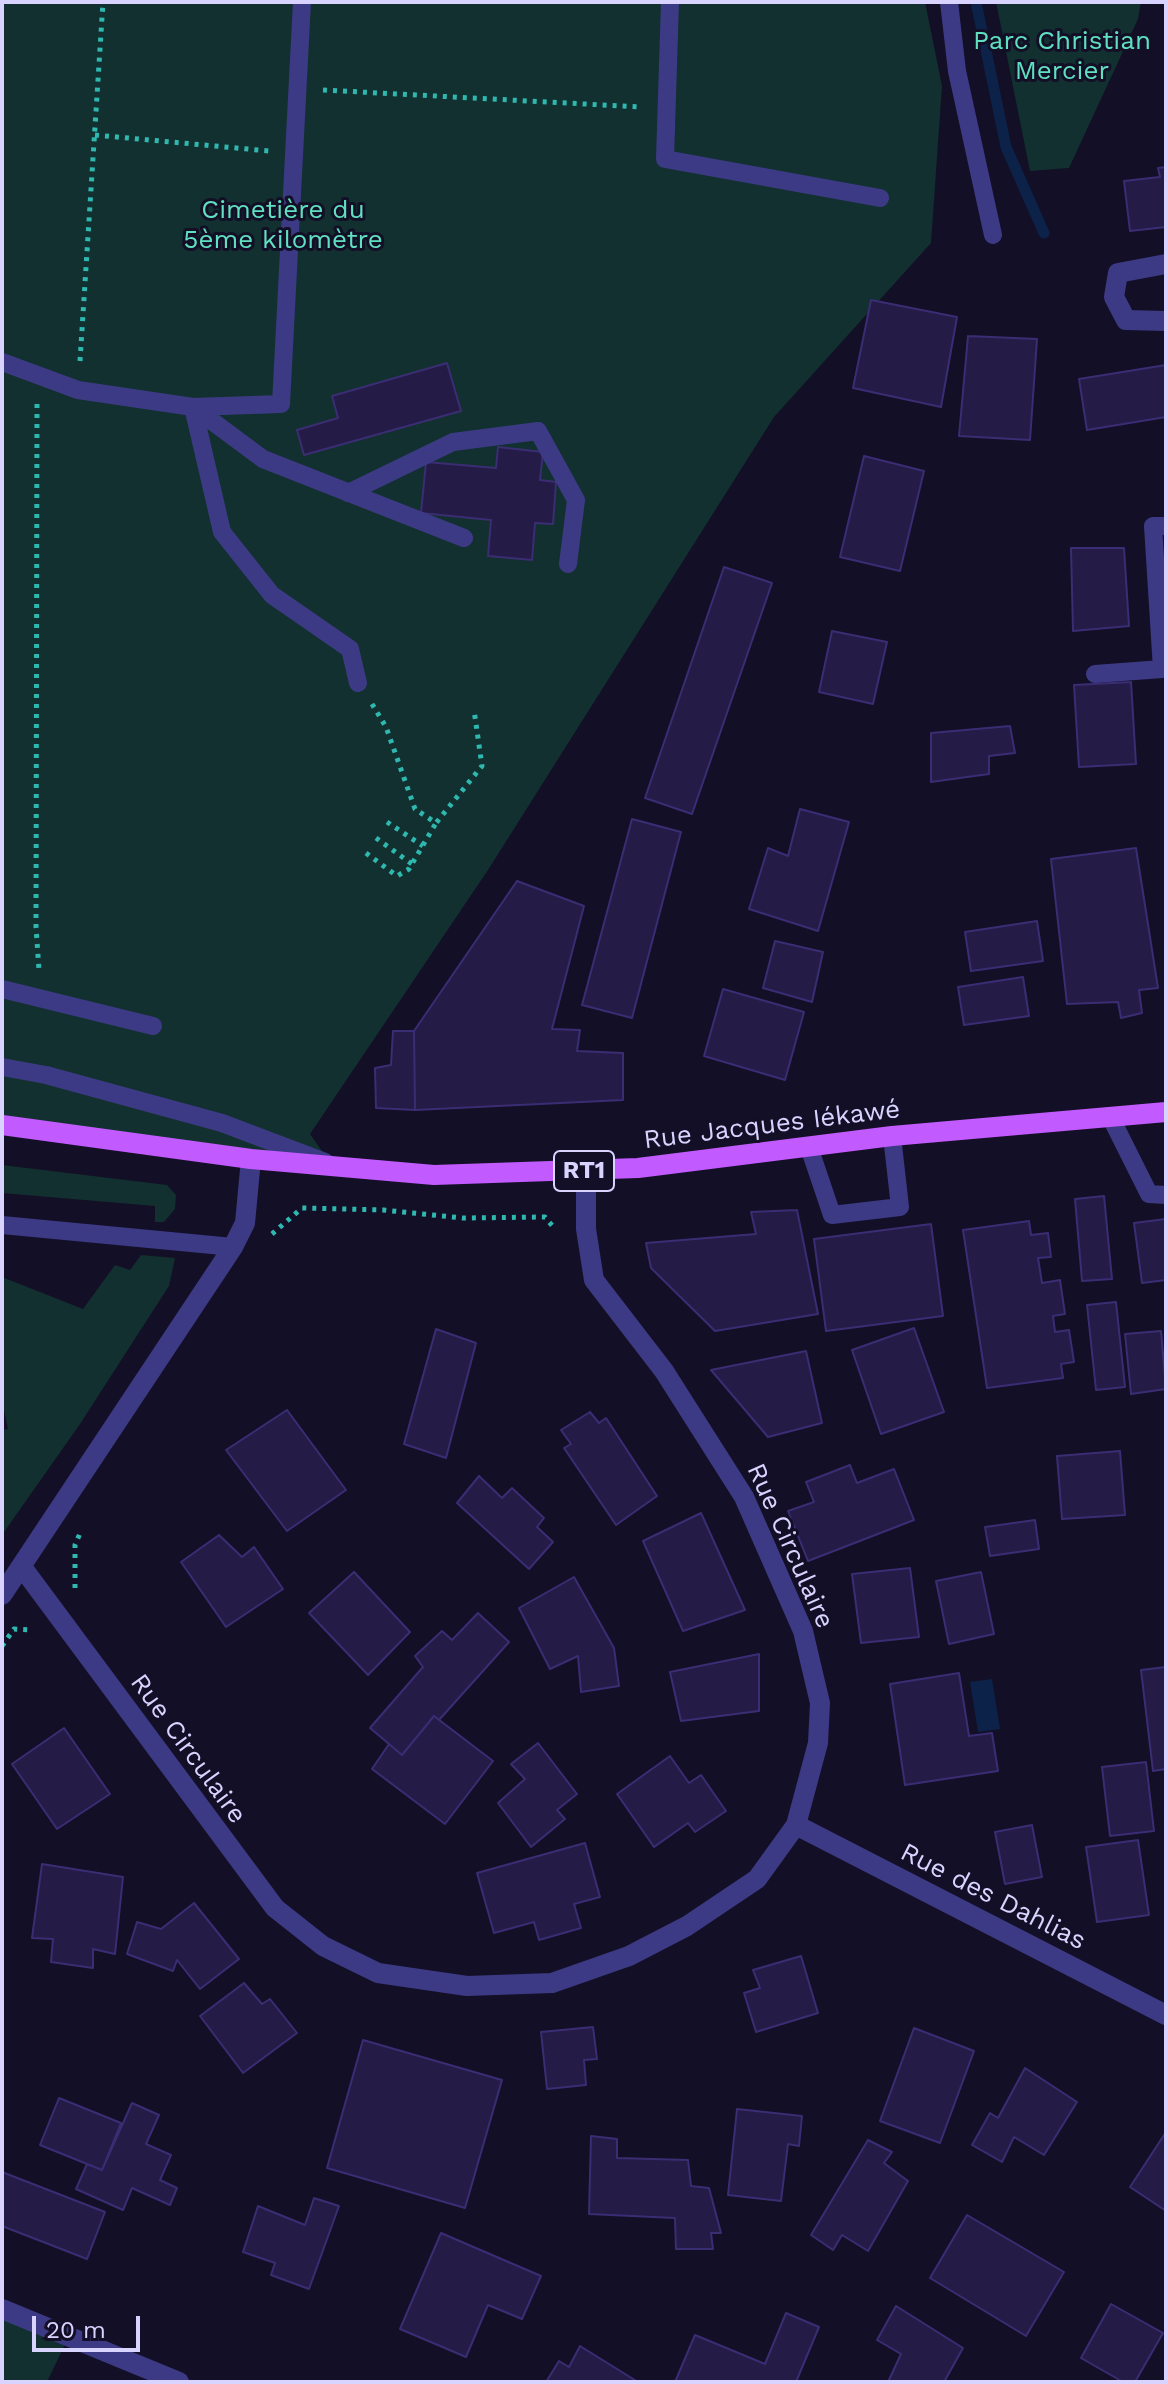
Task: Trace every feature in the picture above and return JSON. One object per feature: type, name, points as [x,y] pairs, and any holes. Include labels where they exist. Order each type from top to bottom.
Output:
[{"type":"main road","name":"Rue Jacques Iékawé","points":[[2,1125],[251,1159],[434,1175],[586,1171],[892,1136],[1166,1112]]},
{"type":"street","points":[[1166,264],[1118,273],[1114,297],[1126,320],[1166,321]]},
{"type":"street","points":[[2,1595],[233,1247],[245,1223],[251,1159]]},
{"type":"street","name":"Rue Circulaire","points":[[22,1567],[275,1908],[323,1946],[378,1973],[467,1986],[552,1983],[629,1956],[687,1926],[757,1879],[796,1825],[818,1743],[820,1703],[803,1631],[744,1497],[656,1360],[594,1280],[586,1229],[586,1171]]},
{"type":"street","name":"Rue des Dahlias","points":[[796,1825],[1166,2015]]},
{"type":"street","points":[[2,2309],[179,2382]]},
{"type":"lane","points":[[2,362],[78,390],[193,407],[281,404],[302,2]]},
{"type":"lane","points":[[670,2],[665,159],[880,198]]},
{"type":"lane","points":[[949,2],[957,71],[993,235]]},
{"type":"lane","points":[[193,407],[263,459],[464,538]]},
{"type":"lane","points":[[193,407],[222,532],[272,595],[350,649],[358,683]]},
{"type":"lane","points":[[348,493],[453,442],[538,431],[576,500],[568,564]]},
{"type":"lane","points":[[1095,674],[1162,669],[1153,526],[1166,526]]},
{"type":"lane","points":[[2,989],[153,1026]]},
{"type":"lane","points":[[2,1067],[46,1075],[222,1123],[331,1164]]},
{"type":"lane","points":[[1111,1118],[1149,1194],[1166,1195]]},
{"type":"lane","points":[[809,1147],[832,1215],[900,1207],[892,1136]]},
{"type":"lane","points":[[2,1225],[233,1247]]},
{"type":"path","points":[[78,390],[103,2]]},
{"type":"path","points":[[298,89],[667,109]]},
{"type":"path","points":[[95,135],[296,153]]},
{"type":"path","points":[[37,373],[36,927],[41,999]]},
{"type":"path","points":[[358,683],[386,727],[415,809],[436,823]]},
{"type":"path","points":[[366,853],[397,876],[412,864],[436,823],[482,766],[474,710]]},
{"type":"path","points":[[387,822],[423,846]]},
{"type":"path","points":[[376,838],[412,864]]},
{"type":"path","points":[[265,1245],[273,1232],[302,1208],[383,1210],[463,1218],[545,1217],[555,1229]]},
{"type":"path","points":[[80,1596],[74,1586],[75,1545],[85,1521]]},
{"type":"path","points":[[2,1646],[14,1629],[40,1633]]},
{"type":"green space","name":"Cimetière du 5ème kilomètre","points":[[2,2],[925,2],[942,86],[931,243],[774,417],[488,870],[310,1134],[331,1164],[2,1125]]},
{"type":"green space","name":"Parc Christian Mercier","points":[[996,2],[1141,2],[1138,19],[1069,168],[1030,171]]},
{"type":"green space","points":[[2,1165],[167,1185],[176,1195],[175,1209],[164,1222],[155,1222],[155,1206],[2,1193]]},
{"type":"green space","points":[[141,1255],[175,1258],[169,1286],[80,1424],[2,1535],[2,1430],[8,1429],[2,1401],[2,1277],[83,1309],[115,1265],[130,1270]]},
{"type":"green space","points":[[2,2309],[69,2336],[47,2382],[2,2382]]},
{"type":"water","points":[[992,1679],[1000,1729],[978,1732],[970,1682]]},
{"type":"building","points":[[1166,167],[1166,227],[1130,231],[1124,181],[1160,177],[1158,168]]},
{"type":"building","points":[[871,300],[957,317],[941,407],[853,388]]},
{"type":"building","points":[[968,336],[1037,339],[1030,440],[959,436]]},
{"type":"building","points":[[447,363],[461,411],[304,455],[297,430],[338,418],[332,396]]},
{"type":"building","points":[[1166,365],[1166,417],[1087,430],[1079,379]]},
{"type":"building","points":[[498,447],[543,452],[540,480],[556,482],[553,524],[535,523],[532,560],[488,556],[491,520],[421,513],[426,462],[496,468]]},
{"type":"building","points":[[864,456],[924,471],[900,571],[840,557]]},
{"type":"building","points":[[1071,548],[1124,548],[1129,626],[1073,631]]},
{"type":"building","points":[[724,567],[772,583],[692,814],[645,798]]},
{"type":"building","points":[[832,631],[887,642],[873,704],[819,692]]},
{"type":"building","points":[[1131,682],[1136,764],[1079,767],[1074,685]]},
{"type":"building","points":[[1010,726],[1015,753],[989,756],[989,774],[931,782],[931,733]]},
{"type":"building","points":[[800,809],[849,822],[818,931],[749,909],[768,848],[788,856]]},
{"type":"building","points":[[632,819],[681,832],[632,1018],[582,1005]]},
{"type":"building","points":[[1136,848],[1158,988],[1139,990],[1142,1013],[1121,1018],[1118,1002],[1067,1004],[1051,859]]},
{"type":"building","points":[[517,881],[584,906],[552,1029],[580,1030],[577,1051],[623,1053],[623,1100],[415,1110],[414,1031]]},
{"type":"building","points":[[1037,921],[1043,961],[971,971],[965,932]]},
{"type":"building","points":[[775,941],[823,952],[812,1002],[763,988]]},
{"type":"building","points":[[1023,977],[1029,1016],[964,1025],[958,987]]},
{"type":"building","points":[[723,989],[804,1012],[785,1080],[704,1056]]},
{"type":"building","points":[[393,1031],[414,1031],[415,1110],[376,1108],[375,1068],[391,1065]]},
{"type":"building","points":[[1104,1196],[1112,1279],[1082,1281],[1075,1199]]},
{"type":"building","points":[[797,1210],[818,1314],[715,1331],[651,1268],[646,1243],[756,1234],[751,1212]]},
{"type":"building","points":[[1166,1219],[1166,1280],[1142,1283],[1134,1223]]},
{"type":"building","points":[[1029,1221],[1031,1235],[1048,1233],[1051,1257],[1038,1258],[1042,1283],[1060,1280],[1065,1314],[1053,1316],[1055,1332],[1069,1330],[1074,1362],[1061,1364],[1063,1378],[987,1388],[963,1230]]},
{"type":"building","points":[[931,1224],[943,1316],[826,1331],[814,1239]]},
{"type":"building","points":[[1116,1302],[1125,1387],[1096,1390],[1087,1305]]},
{"type":"building","points":[[914,1328],[944,1412],[881,1434],[852,1350]]},
{"type":"building","points":[[436,1329],[476,1343],[446,1458],[404,1444]]},
{"type":"building","points":[[1161,1331],[1166,1389],[1131,1394],[1125,1334]]},
{"type":"building","points":[[806,1351],[822,1423],[768,1437],[711,1370]]},
{"type":"building","points":[[287,1410],[346,1490],[287,1531],[226,1450]]},
{"type":"building","points":[[590,1412],[599,1423],[606,1418],[657,1496],[616,1525],[564,1448],[571,1444],[561,1430]]},
{"type":"building","points":[[1120,1451],[1125,1515],[1062,1519],[1057,1456]]},
{"type":"building","points":[[850,1465],[857,1483],[894,1469],[914,1520],[808,1561],[788,1511],[814,1502],[806,1482]]},
{"type":"building","points":[[479,1476],[502,1498],[512,1488],[544,1518],[537,1527],[553,1542],[529,1569],[457,1503]]},
{"type":"building","points":[[701,1513],[745,1610],[683,1631],[643,1541]]},
{"type":"building","points":[[1035,1520],[1039,1549],[990,1556],[985,1527]]},
{"type":"building","points":[[219,1535],[242,1557],[254,1547],[283,1589],[226,1627],[181,1562]]},
{"type":"building","points":[[910,1568],[919,1637],[861,1643],[852,1574]]},
{"type":"building","points":[[354,1572],[410,1632],[368,1675],[309,1613]]},
{"type":"building","points":[[981,1572],[994,1634],[949,1644],[936,1581]]},
{"type":"building","points":[[574,1577],[614,1648],[619,1686],[581,1692],[578,1656],[550,1669],[519,1608]]},
{"type":"building","points":[[478,1613],[509,1642],[439,1720],[434,1716],[402,1755],[370,1728],[423,1667],[415,1656],[442,1631],[452,1640]]},
{"type":"building","points":[[759,1654],[759,1711],[681,1721],[670,1672]]},
{"type":"building","points":[[1166,1667],[1166,1769],[1153,1771],[1141,1670]]},
{"type":"building","points":[[959,1673],[969,1736],[992,1733],[998,1771],[905,1785],[890,1684]]},
{"type":"building","points":[[434,1716],[493,1761],[445,1824],[372,1769],[389,1744],[402,1755]]},
{"type":"building","points":[[64,1728],[110,1794],[57,1829],[12,1764]]},
{"type":"building","points":[[538,1743],[577,1794],[557,1810],[565,1819],[531,1847],[498,1803],[525,1779],[511,1764]]},
{"type":"building","points":[[670,1756],[689,1783],[701,1775],[726,1811],[695,1832],[688,1823],[654,1847],[617,1794]]},
{"type":"building","points":[[1146,1762],[1154,1831],[1110,1836],[1102,1767]]},
{"type":"building","points":[[1032,1825],[1042,1877],[1005,1884],[995,1832]]},
{"type":"building","points":[[1138,1840],[1149,1915],[1097,1922],[1086,1847]]},
{"type":"building","points":[[585,1843],[600,1897],[574,1904],[581,1928],[539,1940],[534,1922],[494,1933],[477,1873]]},
{"type":"building","points":[[42,1864],[123,1877],[115,1954],[93,1949],[93,1968],[51,1962],[53,1939],[32,1938]]},
{"type":"building","points":[[194,1903],[239,1959],[200,1989],[177,1960],[173,1971],[127,1954],[137,1922],[161,1929]]},
{"type":"building","points":[[801,1956],[818,2013],[756,2032],[744,1993],[760,1988],[753,1970]]},
{"type":"building","points":[[244,1983],[262,2004],[270,1999],[297,2033],[243,2073],[200,2016]]},
{"type":"building","points":[[593,2027],[597,2059],[584,2060],[586,2085],[547,2089],[541,2032]]},
{"type":"building","points":[[914,2028],[974,2051],[940,2143],[880,2121]]},
{"type":"building","points":[[363,2040],[502,2080],[465,2208],[327,2168]]},
{"type":"building","points":[[1025,2068],[1077,2102],[1044,2155],[1014,2137],[1002,2162],[972,2145],[990,2113],[998,2118]]},
{"type":"building","points":[[59,2098],[121,2123],[102,2170],[40,2145]]},
{"type":"building","points":[[132,2103],[159,2115],[146,2144],[171,2155],[160,2180],[177,2188],[170,2205],[132,2188],[123,2210],[76,2189],[87,2164],[102,2170]]},
{"type":"building","points":[[737,2109],[802,2116],[799,2146],[788,2144],[781,2201],[728,2195]]},
{"type":"building","points":[[1166,2132],[1166,2211],[1130,2187]]},
{"type":"building","points":[[591,2136],[617,2139],[617,2158],[688,2160],[691,2186],[709,2188],[721,2233],[711,2233],[713,2249],[676,2249],[675,2218],[589,2214]]},
{"type":"building","points":[[868,2140],[892,2152],[884,2163],[908,2181],[868,2251],[842,2235],[833,2250],[811,2235]]},
{"type":"building","points":[[2,2172],[105,2212],[87,2259],[2,2226]]},
{"type":"building","points":[[314,2198],[339,2206],[309,2289],[271,2275],[275,2263],[243,2252],[258,2206],[305,2225]]},
{"type":"building","points":[[967,2215],[1064,2272],[1026,2336],[930,2278]]},
{"type":"building","points":[[441,2233],[541,2276],[522,2319],[488,2305],[466,2357],[400,2329]]},
{"type":"building","points":[[1111,2304],[1163,2333],[1135,2382],[1123,2382],[1081,2358]]},
{"type":"building","points":[[896,2306],[963,2348],[944,2382],[888,2382],[901,2354],[877,2340]]},
{"type":"building","points":[[786,2313],[819,2327],[796,2382],[675,2382],[695,2335],[765,2364]]},
{"type":"building","points":[[580,2346],[638,2382],[546,2382],[559,2361],[569,2367]]},
{"type":"waterway","points":[[976,2],[1006,147],[1044,233]]}]
